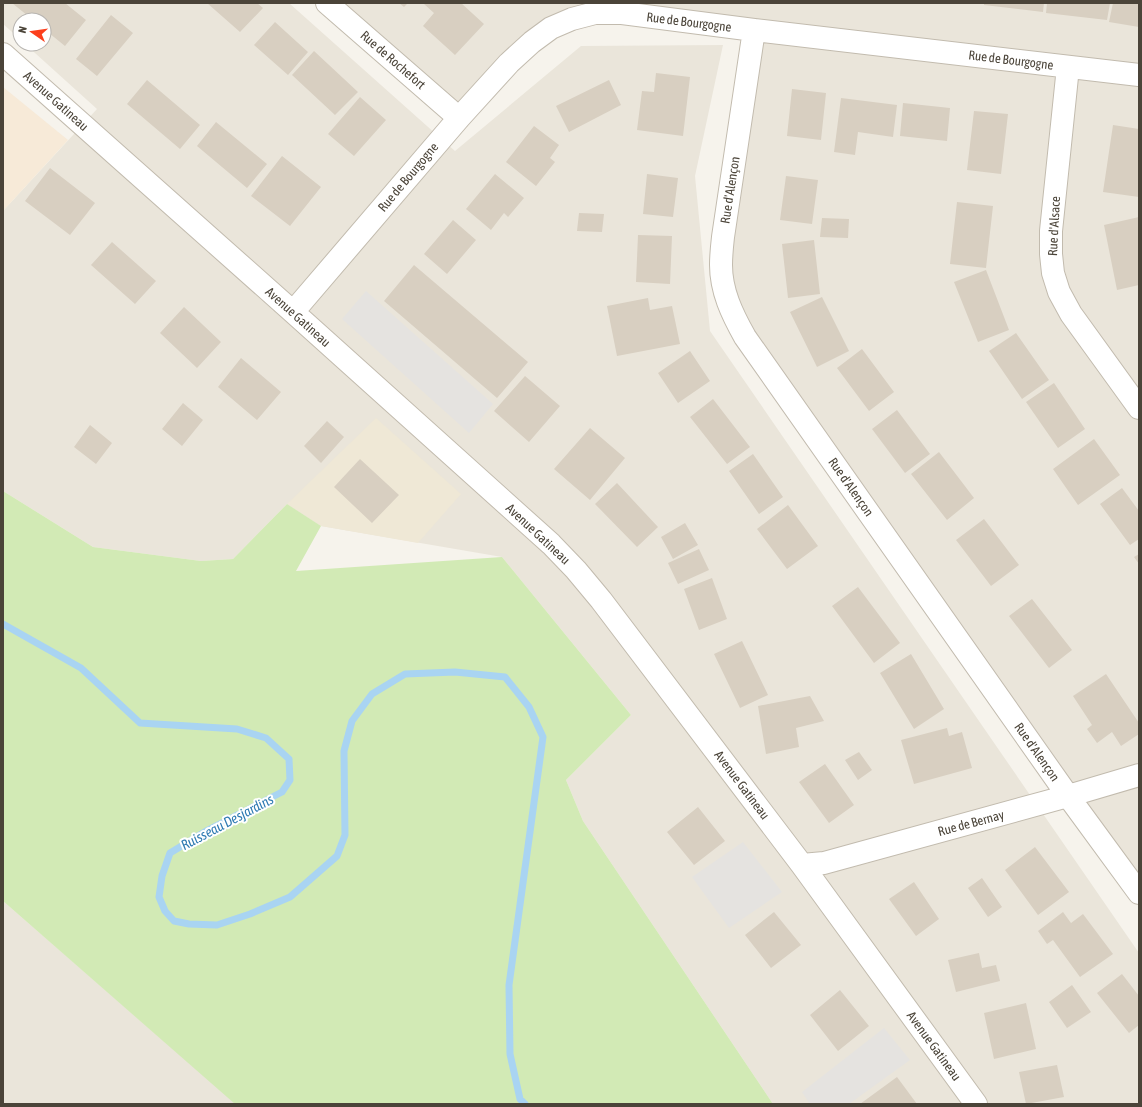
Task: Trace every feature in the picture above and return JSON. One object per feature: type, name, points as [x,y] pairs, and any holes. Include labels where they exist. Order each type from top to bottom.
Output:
[{"type":"street","name":"Rue de Rochefort","points":[[328,3],[459,118]]},
{"type":"street","name":"Rue de Bourgogne","points":[[293,312],[459,118],[509,63],[532,42],[551,28],[572,19],[595,14],[622,13],[1139,75]]},
{"type":"street","name":"Rue d'Alençon","points":[[754,30],[723,237],[721,265],[724,290],[733,316],[749,343],[1068,796],[1139,894]]},
{"type":"street","name":"Avenue Gatineau","points":[[3,54],[551,544],[576,570],[601,600],[802,865],[976,1104]]},
{"type":"street","name":"Rue d'Alsace","points":[[1068,67],[1051,231],[1050,254],[1053,272],[1058,292],[1071,314],[1139,408]]},
{"type":"street","name":"Rue de Bernay","points":[[802,865],[824,863],[1139,775]]},
{"type":"shaded area","points":[[3,3],[289,3],[455,151],[581,46],[723,45],[695,176],[710,331],[1139,953],[1139,1104],[773,1104],[583,821],[566,780],[631,715],[502,557],[321,526],[287,504],[233,559],[201,561],[93,547],[3,491],[3,211],[97,109],[34,52],[52,52],[52,12],[12,12],[12,32],[3,24]]},
{"type":"shaded area","points":[[327,3],[1139,3],[1139,893],[724,290],[754,30],[572,19],[459,118]]},
{"type":"shaded area","points":[[3,87],[68,140],[3,211]]},
{"type":"shaded area","points":[[366,291],[493,404],[469,433],[342,319]]},
{"type":"shaded area","points":[[376,418],[461,494],[418,543],[321,526],[287,504]]},
{"type":"shaded area","points":[[743,842],[782,892],[729,928],[692,877]]},
{"type":"shaded area","points":[[3,901],[235,1103],[235,1104],[3,1104]]},
{"type":"shaded area","points":[[884,1028],[910,1060],[849,1104],[810,1104],[802,1092]]},
{"type":"green space","points":[[3,491],[93,547],[201,561],[233,559],[287,504],[321,526],[296,571],[502,557],[631,715],[566,780],[583,821],[773,1104],[235,1104],[3,901]]},
{"type":"building","points":[[12,3],[65,3],[86,20],[65,46],[52,35],[52,12],[23,12]]},
{"type":"building","points":[[207,3],[257,3],[263,8],[240,32]]},
{"type":"building","points":[[399,3],[408,3],[404,7]]},
{"type":"building","points":[[461,3],[484,24],[455,55],[423,26],[434,13],[424,4]]},
{"type":"building","points":[[984,3],[1044,3],[1043,12],[984,5]]},
{"type":"building","points":[[1047,3],[1110,3],[1107,20],[1046,13]]},
{"type":"building","points":[[1113,3],[1139,3],[1139,27],[1109,22]]},
{"type":"building","points":[[111,15],[133,33],[97,76],[76,59]]},
{"type":"building","points":[[275,22],[308,52],[288,75],[254,45]]},
{"type":"building","points":[[314,51],[358,92],[335,115],[292,75]]},
{"type":"building","points":[[656,73],[690,77],[683,136],[637,130],[642,91],[654,92]]},
{"type":"building","points":[[147,80],[200,125],[180,149],[127,104]]},
{"type":"building","points":[[609,80],[621,105],[569,132],[556,106]]},
{"type":"building","points":[[792,89],[826,93],[821,140],[787,136]]},
{"type":"building","points":[[360,97],[386,120],[354,156],[328,134]]},
{"type":"building","points":[[841,98],[897,105],[893,137],[858,132],[855,155],[834,152]]},
{"type":"building","points":[[903,103],[950,108],[947,141],[900,136]]},
{"type":"building","points":[[974,111],[1008,114],[1001,174],[967,170]]},
{"type":"building","points":[[216,122],[267,164],[247,188],[197,146]]},
{"type":"building","points":[[1113,125],[1139,129],[1139,197],[1103,192]]},
{"type":"building","points":[[534,126],[559,145],[550,158],[555,162],[536,186],[506,162]]},
{"type":"building","points":[[282,156],[321,187],[290,226],[251,196]]},
{"type":"building","points":[[50,168],[95,203],[70,235],[25,201]]},
{"type":"building","points":[[495,174],[524,198],[508,217],[504,213],[491,230],[466,209]]},
{"type":"building","points":[[647,174],[678,178],[673,217],[643,214]]},
{"type":"building","points":[[786,176],[818,180],[812,224],[780,220]]},
{"type":"building","points":[[957,202],[993,206],[986,268],[950,264]]},
{"type":"building","points":[[579,213],[604,214],[602,232],[577,231]]},
{"type":"building","points":[[1139,217],[1139,285],[1117,290],[1104,225]]},
{"type":"building","points":[[822,218],[849,219],[848,238],[820,237]]},
{"type":"building","points":[[453,220],[476,240],[447,274],[424,254]]},
{"type":"building","points":[[638,235],[672,236],[670,284],[636,282]]},
{"type":"building","points":[[814,240],[820,294],[788,298],[782,244]]},
{"type":"building","points":[[112,242],[156,281],[135,304],[91,265]]},
{"type":"building","points":[[414,265],[528,362],[497,398],[384,301]]},
{"type":"building","points":[[986,270],[1009,330],[978,342],[954,282]]},
{"type":"building","points":[[822,297],[849,351],[817,367],[790,312]]},
{"type":"building","points":[[648,298],[650,310],[672,306],[680,344],[617,356],[607,306]]},
{"type":"building","points":[[184,307],[221,342],[197,368],[160,333]]},
{"type":"building","points":[[1016,333],[1049,380],[1022,399],[989,351]]},
{"type":"building","points":[[862,349],[894,392],[869,411],[837,368]]},
{"type":"building","points":[[690,351],[710,381],[678,403],[658,373]]},
{"type":"building","points":[[241,358],[281,392],[257,420],[218,387]]},
{"type":"building","points":[[525,376],[560,406],[529,442],[494,411]]},
{"type":"building","points":[[1054,383],[1085,429],[1058,448],[1026,402]]},
{"type":"building","points":[[713,399],[750,447],[727,464],[690,417]]},
{"type":"building","points":[[183,403],[203,420],[182,446],[162,429]]},
{"type":"building","points":[[897,410],[930,454],[905,473],[872,429]]},
{"type":"building","points":[[327,421],[344,437],[321,463],[304,446]]},
{"type":"building","points":[[90,425],[112,443],[96,464],[74,447]]},
{"type":"building","points":[[590,428],[625,458],[590,500],[554,469]]},
{"type":"building","points":[[1094,439],[1120,475],[1078,505],[1053,469]]},
{"type":"building","points":[[939,452],[974,498],[947,520],[911,474]]},
{"type":"building","points":[[753,454],[783,497],[759,514],[729,471]]},
{"type":"building","points":[[360,459],[399,495],[372,523],[334,487]]},
{"type":"building","points":[[617,483],[658,527],[637,547],[595,504]]},
{"type":"building","points":[[1122,488],[1139,511],[1139,539],[1130,545],[1100,504]]},
{"type":"building","points":[[788,505],[818,546],[787,569],[757,529]]},
{"type":"building","points":[[984,519],[1019,565],[991,586],[956,540]]},
{"type":"building","points":[[685,523],[698,545],[673,559],[661,537]]},
{"type":"building","points":[[699,549],[709,570],[678,584],[668,563]]},
{"type":"building","points":[[1139,554],[1139,564],[1134,557]]},
{"type":"building","points":[[712,578],[727,619],[699,630],[684,589]]},
{"type":"building","points":[[858,587],[900,643],[874,663],[832,606]]},
{"type":"building","points":[[1032,599],[1072,650],[1049,668],[1009,616]]},
{"type":"building","points":[[742,641],[768,695],[740,708],[714,654]]},
{"type":"building","points":[[911,654],[944,709],[914,729],[880,673]]},
{"type":"building","points":[[1106,674],[1139,723],[1139,734],[1121,746],[1112,732],[1097,743],[1087,729],[1092,725],[1073,696]]},
{"type":"building","points":[[810,696],[824,721],[796,728],[799,747],[766,754],[758,706]]},
{"type":"building","points":[[947,728],[949,736],[962,732],[972,768],[914,784],[901,740]]},
{"type":"building","points":[[859,752],[872,770],[858,780],[845,760]]},
{"type":"building","points":[[825,764],[854,805],[829,823],[799,782]]},
{"type":"building","points":[[698,807],[725,841],[694,865],[667,832]]},
{"type":"building","points":[[1035,847],[1069,892],[1038,915],[1005,870]]},
{"type":"building","points":[[982,878],[1002,907],[988,917],[968,888]]},
{"type":"building","points":[[914,882],[939,919],[916,936],[889,899]]},
{"type":"building","points":[[774,912],[801,945],[771,968],[745,935]]},
{"type":"building","points":[[1063,912],[1071,923],[1083,914],[1113,954],[1080,977],[1053,940],[1047,944],[1038,931]]},
{"type":"building","points":[[979,953],[982,968],[996,965],[1000,981],[956,992],[948,960]]},
{"type":"building","points":[[1122,974],[1139,996],[1139,1025],[1129,1033],[1097,993]]},
{"type":"building","points":[[1072,985],[1091,1012],[1067,1028],[1049,1002]]},
{"type":"building","points":[[840,990],[869,1026],[838,1051],[810,1015]]},
{"type":"building","points":[[1026,1003],[1036,1049],[994,1059],[984,1013]]},
{"type":"building","points":[[1057,1065],[1064,1097],[1026,1104],[1019,1072]]},
{"type":"building","points":[[897,1077],[917,1104],[860,1104]]},
{"type":"waterway","name":"Ruisseau Desjardins","points":[[3,624],[81,668],[140,723],[237,729],[266,738],[289,759],[290,780],[282,792],[208,830],[170,853],[162,876],[159,897],[165,911],[174,921],[189,924],[217,925],[250,914],[290,897],[337,856],[345,835],[344,751],[352,721],[372,694],[405,674],[455,672],[505,677],[529,707],[543,737],[509,985],[510,1054],[520,1099],[525,1104]]}]
